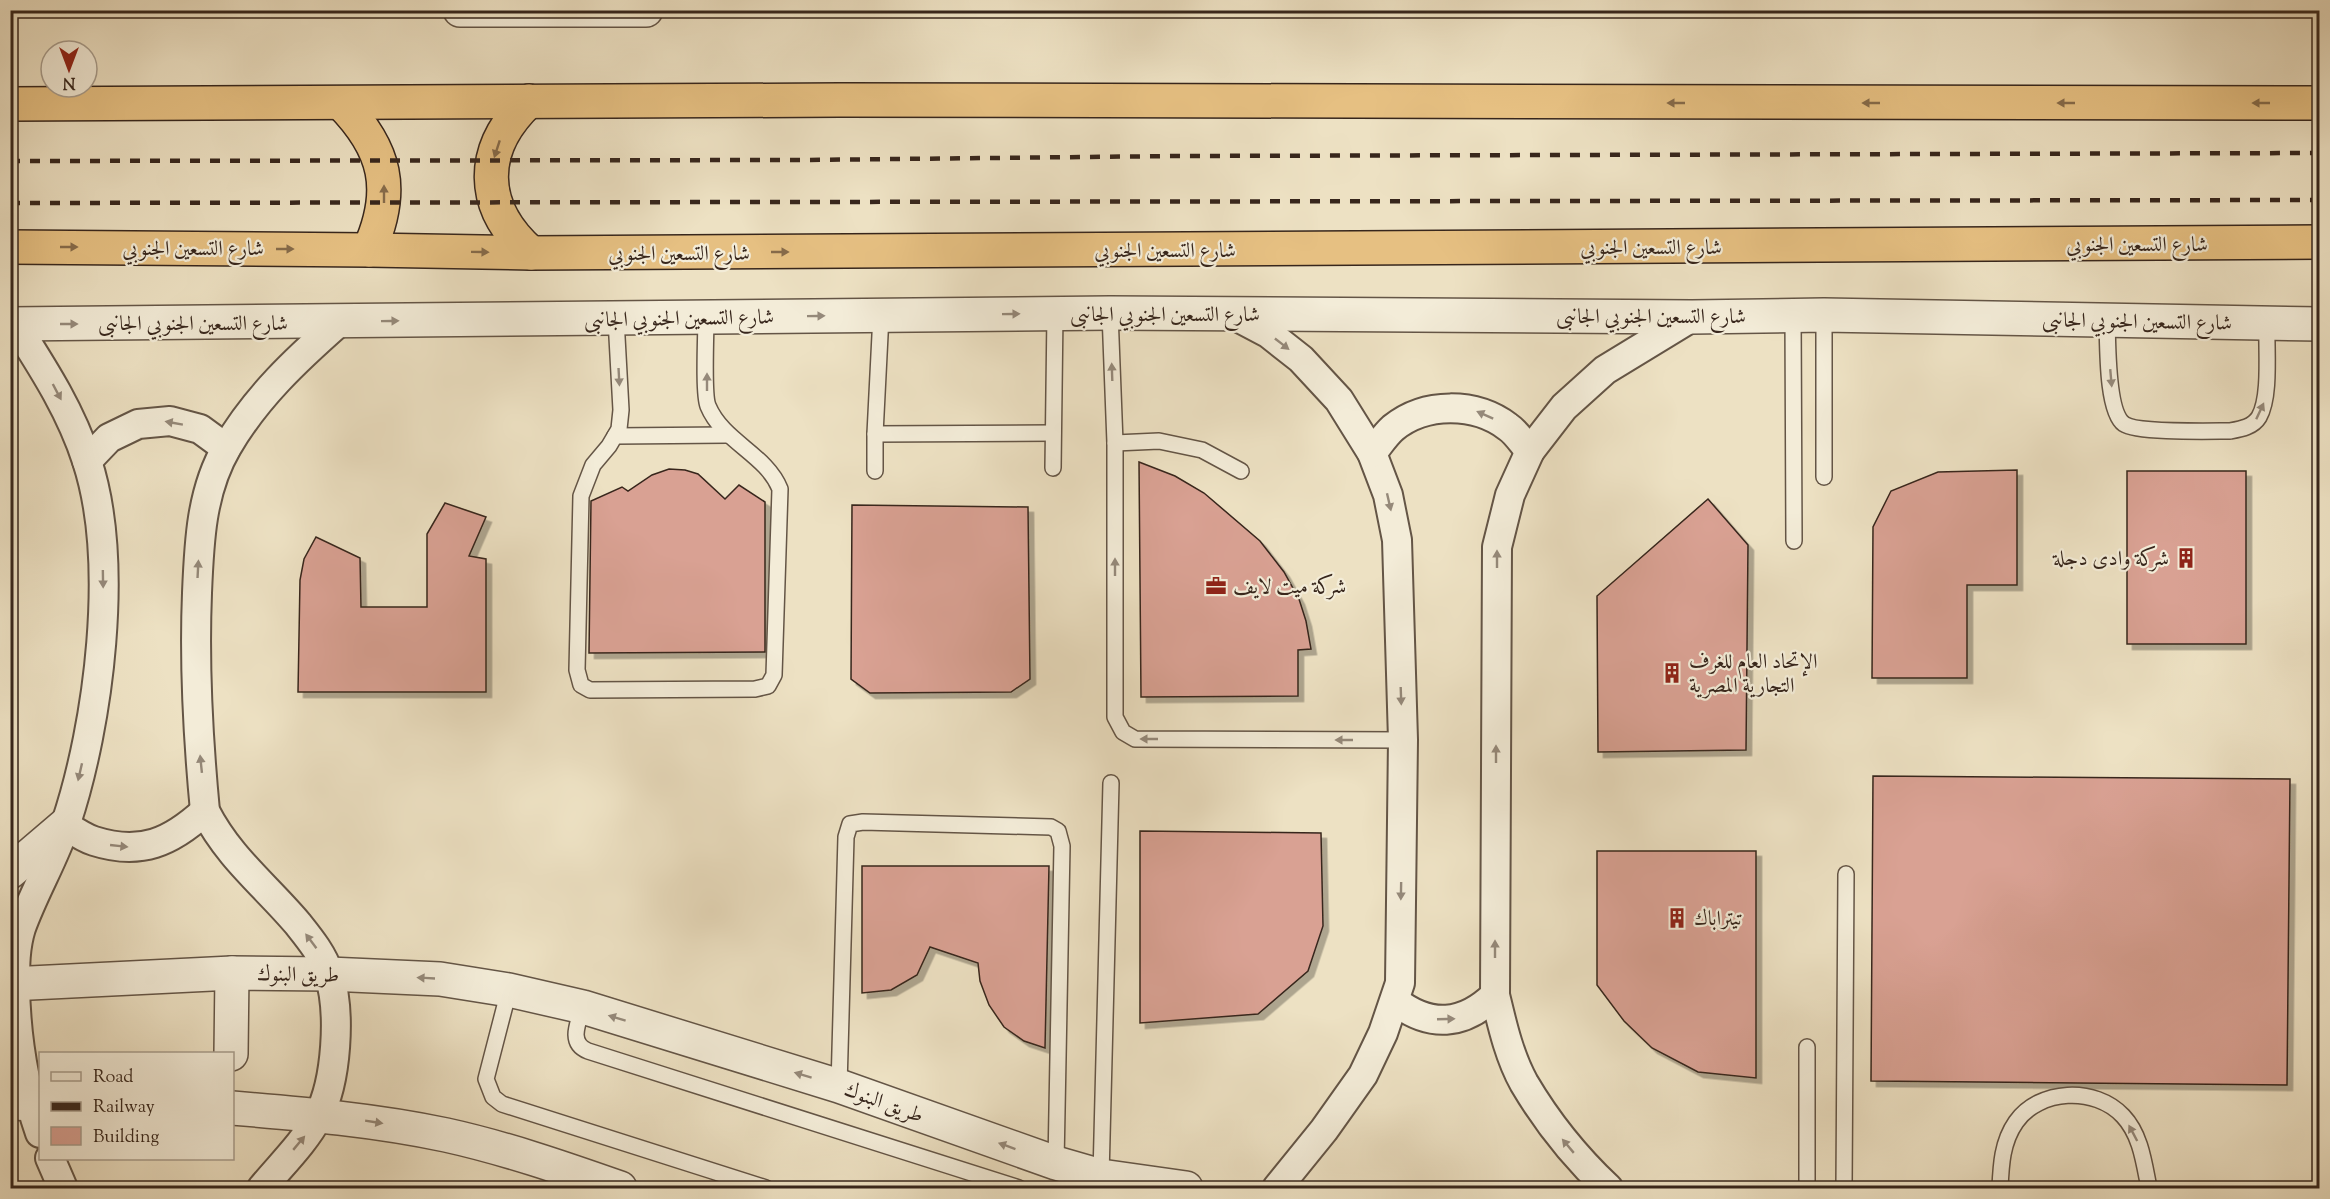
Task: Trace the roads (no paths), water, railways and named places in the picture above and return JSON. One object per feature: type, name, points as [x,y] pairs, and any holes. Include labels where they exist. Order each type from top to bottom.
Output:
[{"type":"highway","points":[[10,104],[863,100],[2319,103]]},
{"type":"highway","points":[[530,101],[503,131],[492,169],[492,188],[496,207],[505,225],[531,254]]},
{"type":"highway","points":[[341,103],[358,120],[371,138],[380,160],[384,183],[384,206],[379,229],[369,250]]},
{"type":"highway","name":"شارع التسعين الجنوبي","points":[[10,247],[369,250],[531,254],[2319,242]]},
{"type":"street","points":[[460,10],[646,10]]},
{"type":"street","name":"شارع التسعين الجنوبي الجانبى","points":[[13,324],[1055,313],[1692,317],[1808,315],[2319,324]]},
{"type":"street","points":[[1232,314],[1268,333],[1301,359],[1339,400],[1372,453],[1388,495],[1397,540],[1403,740],[1400,983],[1383,1033],[1363,1075],[1324,1130],[1277,1188]]},
{"type":"street","points":[[1608,1188],[1553,1129],[1524,1081],[1505,1037],[1495,995],[1497,548],[1510,495],[1530,451],[1564,407],[1605,370],[1692,317]]},
{"type":"street","points":[[262,1188],[304,1138],[319,1115],[334,1066],[336,1019],[329,974],[317,948],[296,922],[233,856],[205,812],[195,675],[200,531],[208,493],[226,448],[262,396],[298,358],[339,322]]},
{"type":"street","points":[[13,324],[47,374],[72,420],[87,461],[101,529],[103,591],[98,679],[81,773],[65,825],[21,930],[15,958],[13,983],[15,1024],[30,1111]]},
{"type":"street","points":[[1372,453],[1392,429],[1419,413],[1450,407],[1481,412],[1509,428],[1530,451]]},
{"type":"street","points":[[87,461],[109,438],[138,424],[170,421],[200,429],[226,448]]},
{"type":"street","points":[[65,825],[92,841],[123,848],[153,844],[182,832],[205,812]]},
{"type":"street","points":[[10,872],[65,825]]},
{"type":"street","points":[[231,1052],[232,973]]},
{"type":"street","name":"طريق البنوك","points":[[13,983],[232,973],[329,974],[440,979],[509,990],[583,1007],[839,1086],[1056,1163],[1101,1176],[1186,1188]]},
{"type":"street","points":[[1395,1001],[1408,1011],[1438,1020],[1469,1015],[1495,995]]},
{"type":"street","points":[[234,1108],[319,1115],[397,1126],[486,1145],[620,1188]]},
{"type":"street","points":[[51,1160],[63,1188]]},
{"type":"lane","points":[[1053,468],[1055,313]]},
{"type":"lane","points":[[1110,313],[1115,443],[1115,717],[1123,732],[1135,739],[1403,740]]},
{"type":"lane","points":[[875,471],[881,315]]},
{"type":"lane","points":[[1808,315],[1824,477]]},
{"type":"lane","points":[[1794,540],[1808,315]]},
{"type":"lane","points":[[616,318],[621,410],[619,429],[609,446],[593,465],[581,496],[577,670],[581,685],[590,690],[755,689],[768,686],[774,675],[780,489],[767,466],[727,435],[707,404],[706,317]]},
{"type":"lane","points":[[2107,320],[2113,400],[2117,414],[2124,424],[2139,428],[2230,431],[2244,429],[2258,419],[2265,404],[2267,324]]},
{"type":"lane","points":[[875,434],[1053,433]]},
{"type":"lane","points":[[615,436],[727,435]]},
{"type":"lane","points":[[1115,443],[1159,441],[1202,450],[1241,471]]},
{"type":"lane","points":[[1101,1176],[1111,783]]},
{"type":"lane","points":[[839,1086],[846,837],[850,824],[862,822],[1051,827],[1058,831],[1062,846],[1056,1163]]},
{"type":"lane","points":[[1844,1188],[1846,874]]},
{"type":"lane","points":[[509,990],[486,1079],[494,1097],[502,1104],[766,1188]]},
{"type":"lane","name":"طريق البنوك","points":[[583,1007],[575,1036],[578,1044],[588,1051],[1019,1188]]},
{"type":"lane","points":[[1807,1047],[1807,1188]]},
{"type":"lane","points":[[2000,1188],[2005,1141],[2017,1120],[2034,1105],[2056,1096],[2080,1095],[2102,1101],[2122,1115],[2135,1133],[2149,1188]]},
{"type":"railway","points":[[10,161],[2320,153]]},
{"type":"railway","points":[[10,203],[2320,200]]},
{"type":"place","name":"شركة وادى دجلة","points":[[2186,558]]},
{"type":"place","name":"شركة ميت لايف","points":[[1216,586]]},
{"type":"place","name":"الإتحاد العام للغرف التجارية المصرية","points":[[1672,673]]},
{"type":"place","name":"تيتراباك","points":[[1677,918]]}]
